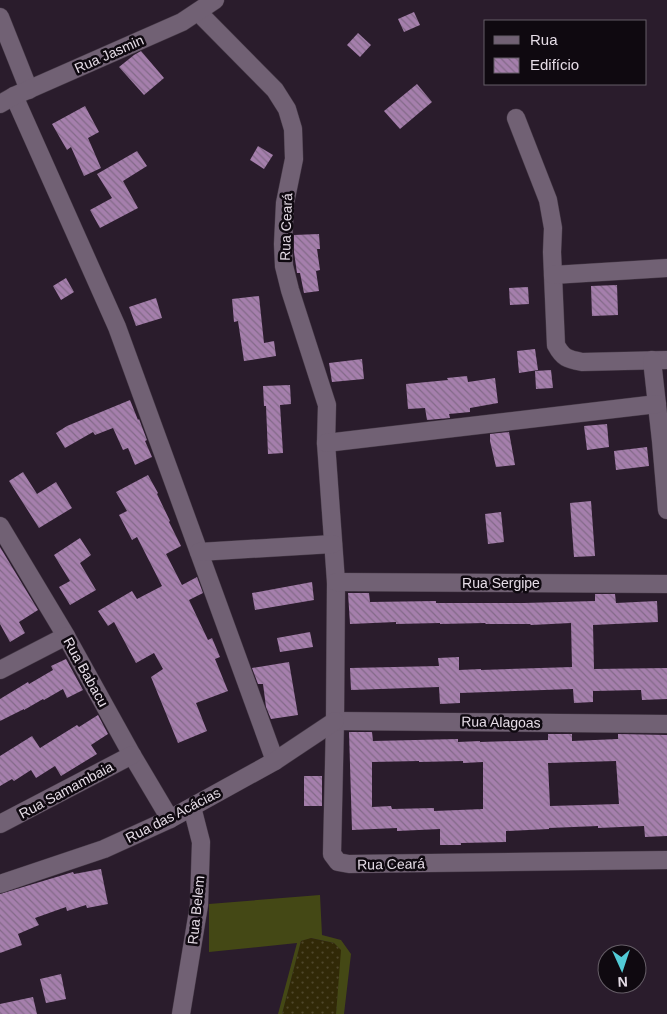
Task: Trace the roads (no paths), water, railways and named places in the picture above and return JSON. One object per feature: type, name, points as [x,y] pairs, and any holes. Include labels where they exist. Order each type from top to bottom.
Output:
[{"type":"street","name":"Rua Jasmin","points":[[14,97],[182,22],[216,0]]},
{"type":"street","name":"Rua Ceará","points":[[198,12],[275,90],[287,109],[293,129],[294,159],[285,203],[284,266],[327,405],[326,443],[336,582],[332,854],[338,862],[348,864],[667,860]]},
{"type":"street","points":[[0,17],[14,97],[117,327],[275,761]]},
{"type":"street","points":[[516,118],[548,200],[553,228],[552,252],[556,345],[562,355],[570,360],[582,362],[659,360],[657,404],[664,441],[667,510]]},
{"type":"street","points":[[553,275],[667,268]]},
{"type":"street","points":[[326,443],[657,404]]},
{"type":"street","name":"Rua Babacu","points":[[0,526],[66,636],[170,819]]},
{"type":"street","points":[[199,552],[333,544]]},
{"type":"street","name":"Rua Sergipe","points":[[336,582],[667,584]]},
{"type":"street","points":[[0,670],[66,636]]},
{"type":"street","name":"Rua das Acácias","points":[[0,884],[104,849],[170,819],[275,761],[335,721]]},
{"type":"street","name":"Rua Alagoas","points":[[335,721],[667,724]]},
{"type":"street","name":"Rua Samambaia","points":[[0,824],[132,755]]},
{"type":"street","name":"Rua Belem","points":[[179,1014],[199,905],[201,842],[192,807]]}]
